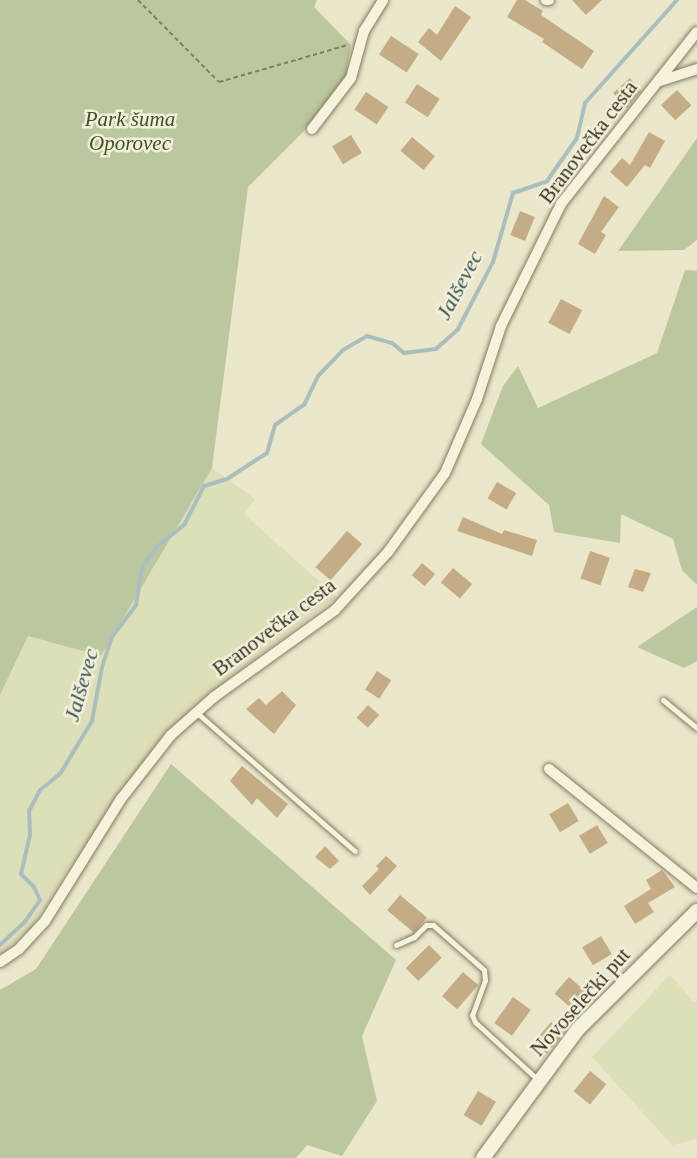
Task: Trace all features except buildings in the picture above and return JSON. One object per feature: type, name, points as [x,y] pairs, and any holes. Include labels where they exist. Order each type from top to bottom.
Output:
[{"type":"street","points":[[312,129],[351,78],[360,41],[383,0]]},
{"type":"street","name":"Branovečka cesta","points":[[0,962],[19,949],[45,921],[122,800],[171,735],[196,712],[335,610],[388,552],[445,473],[477,399],[501,326],[561,204],[697,32]]},
{"type":"street","name":"Branovečka cesta","points":[[660,81],[697,69]]},
{"type":"street","points":[[549,769],[697,888]]},
{"type":"street","name":"Novoselečki put","points":[[483,1158],[538,1080],[578,1029],[697,911]]},
{"type":"lane","points":[[663,700],[697,728]]},
{"type":"lane","points":[[196,712],[355,851]]},
{"type":"lane","points":[[396,945],[406,943],[429,924],[442,931],[484,970],[485,980],[472,1015],[475,1022],[538,1080]]},
{"type":"path","points":[[138,0],[219,82],[360,41]]},
{"type":"green space","name":"Park šuma Oporovec","points":[[0,0],[317,0],[314,7],[351,45],[343,92],[248,187],[212,468],[101,656],[28,636],[0,695]]},
{"type":"green space","points":[[697,138],[697,240],[684,250],[618,251]]},
{"type":"green space","points":[[685,270],[697,271],[697,585],[682,570],[673,539],[621,514],[620,543],[554,532],[549,505],[481,444],[503,386],[518,366],[538,408],[657,353]]},
{"type":"green space","points":[[212,468],[255,499],[244,514],[337,597],[194,705],[153,752],[72,863],[31,928],[0,955],[0,695],[28,636],[101,656]]},
{"type":"green space","points":[[697,607],[697,661],[684,668],[637,647]]},
{"type":"green space","points":[[171,764],[396,960],[362,1036],[377,1101],[342,1156],[307,1145],[296,1158],[0,1158],[0,990],[36,969]]},
{"type":"green space","points":[[670,975],[694,1002],[697,1000],[697,1139],[672,1145],[592,1057]]},
{"type":"waterway","name":"Jalševec","points":[[0,945],[24,923],[40,900],[34,887],[21,874],[30,835],[29,811],[40,790],[60,774],[92,721],[102,667],[112,637],[136,605],[142,567],[158,546],[184,525],[204,486],[227,479],[267,453],[275,425],[304,405],[318,376],[343,350],[367,336],[392,343],[404,353],[436,349],[458,329],[493,262],[513,193],[547,181],[577,138],[585,103],[677,0]]}]
